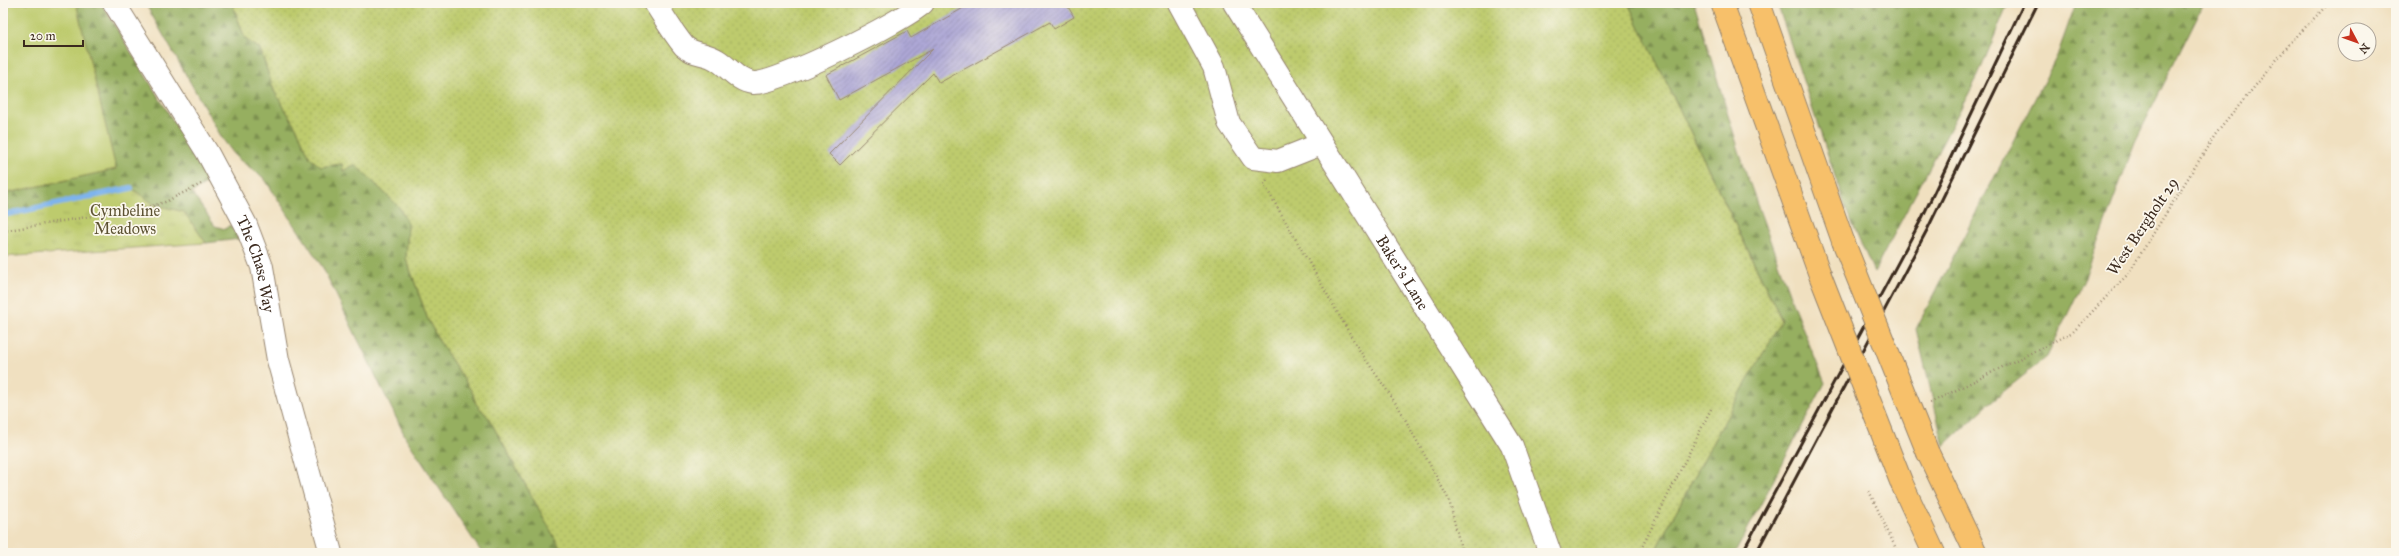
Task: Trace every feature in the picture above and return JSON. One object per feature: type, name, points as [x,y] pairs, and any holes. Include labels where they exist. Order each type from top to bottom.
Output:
[{"type":"highway","points":[[1722,3],[1820,275],[1902,484],[1934,553]]},
{"type":"highway","points":[[1759,3],[1843,241],[1928,453],[1976,553]]},
{"type":"street","name":"The Chase Way","points":[[114,3],[207,152],[246,225],[262,267],[278,360],[331,553]]},
{"type":"street","points":[[655,3],[685,47],[695,53],[707,54],[719,60],[736,76],[753,83],[790,73],[831,54],[905,16],[923,3]]},
{"type":"street","points":[[1179,3],[1214,67],[1229,123],[1254,158],[1278,161],[1321,144]]},
{"type":"street","name":"Baker's Lane","points":[[1234,3],[1321,144],[1512,446],[1550,553]]},
{"type":"path","name":"West Bergholt 29","points":[[1926,405],[2073,332],[2128,274],[2215,135],[2292,41],[2329,3]]},
{"type":"path","points":[[1278,161],[1264,184],[1358,348],[1399,408],[1446,493],[1462,553]]},
{"type":"path","points":[[3,231],[152,206],[165,202],[192,187],[220,178]]},
{"type":"path","points":[[1639,553],[1711,409]]},
{"type":"path","points":[[1869,491],[1898,553]]},
{"type":"green space","points":[[3,3],[76,3],[116,169],[3,194]]},
{"type":"green space","points":[[76,3],[101,3],[210,181],[192,193],[215,226],[225,229],[230,225],[240,239],[206,243],[184,212],[155,205],[131,188],[3,213],[3,194],[116,169]]},
{"type":"green space","points":[[145,3],[232,3],[245,39],[260,49],[274,91],[297,129],[310,158],[321,167],[342,164],[343,171],[354,165],[399,207],[408,224],[406,258],[428,320],[439,341],[472,392],[476,404],[488,417],[563,553],[482,553],[406,438],[323,268],[264,178],[237,158],[222,138]]},
{"type":"green space","points":[[232,3],[1628,3],[1782,321],[1714,440],[1654,553],[563,553],[488,417],[476,404],[472,392],[439,341],[428,320],[406,258],[408,224],[385,194],[363,172],[343,171],[342,164],[321,167],[310,159],[297,129],[274,91],[260,49],[245,39]]},
{"type":"green space","points":[[1628,3],[1694,3],[1744,167],[1792,302],[1825,383],[1735,553],[1654,553],[1714,440],[1782,320]]},
{"type":"green space","points":[[1777,3],[2008,3],[1978,76],[1874,272],[1847,212]]},
{"type":"green space","points":[[2076,3],[2204,3],[2135,142],[2083,282],[2047,357],[1994,399],[1944,446],[1916,329],[2057,56]]},
{"type":"green space","name":"Cymbeline Meadows","points":[[131,188],[155,205],[184,212],[206,243],[3,257],[3,213]]},
{"type":"building","points":[[972,3],[1066,3],[1074,17],[1054,29],[1050,22],[939,83],[933,73],[840,165],[829,154],[933,49],[839,100],[826,75],[907,31],[911,38]]},
{"type":"waterway","points":[[3,215],[131,188]]},
{"type":"railway","points":[[1742,553],[1922,218],[2024,3]]},
{"type":"railway","points":[[1756,553],[1927,230],[2038,3]]}]
